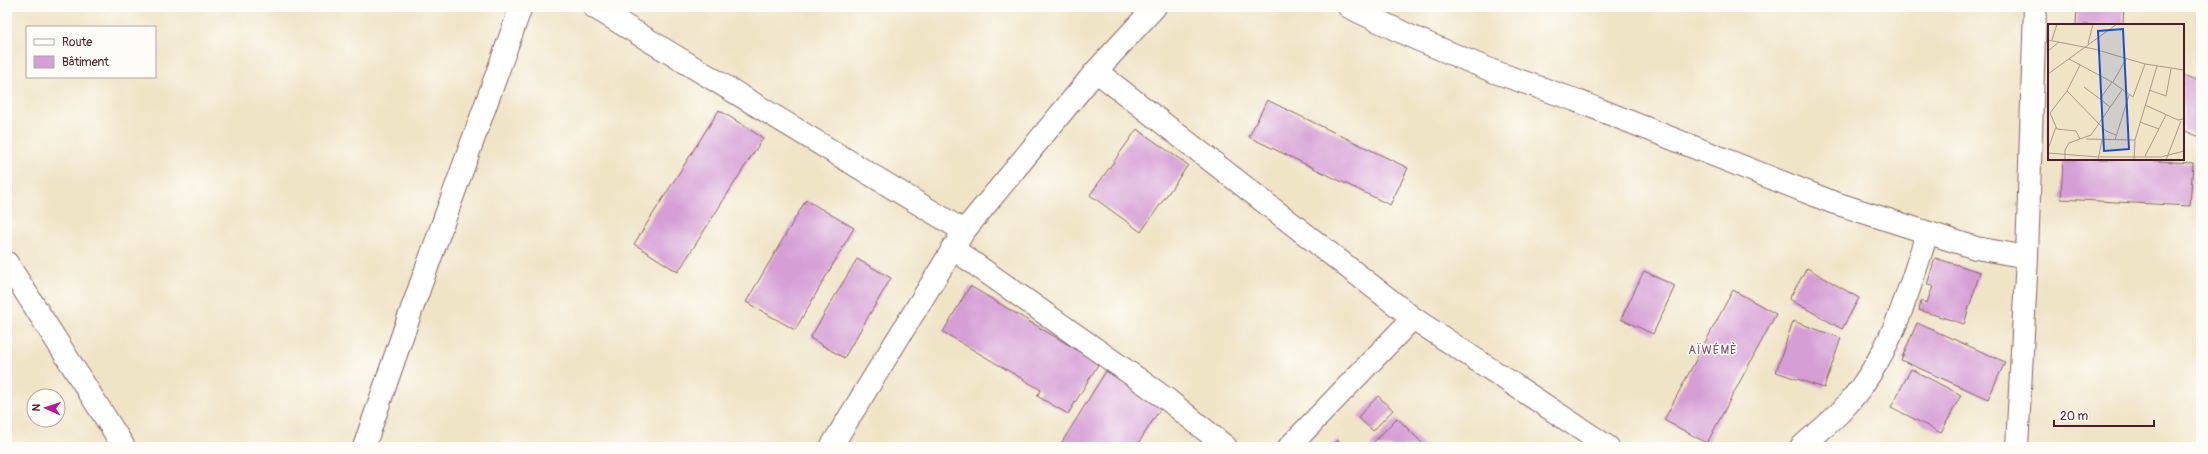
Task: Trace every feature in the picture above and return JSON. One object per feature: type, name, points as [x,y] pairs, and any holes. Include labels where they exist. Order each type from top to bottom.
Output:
[{"type":"street","points":[[364,447],[521,7]]},
{"type":"street","points":[[594,7],[958,239],[1168,400],[1226,447]]},
{"type":"street","points":[[831,447],[958,239],[1096,71],[1155,7]]},
{"type":"street","points":[[1349,7],[1412,37],[1495,72],[1575,100],[1832,202],[1976,248],[2027,257]]},
{"type":"street","points":[[2017,447],[2027,257],[2035,7]]},
{"type":"street","points":[[1096,71],[1413,318],[1608,447]]},
{"type":"street","points":[[1801,447],[1844,408],[1880,360],[1908,294],[1927,232]]},
{"type":"street","points":[[7,263],[124,447]]},
{"type":"street","points":[[1289,447],[1413,318]]},
{"type":"building","points":[[2077,7],[2124,7],[2123,24],[2076,24]]},
{"type":"building","points":[[2184,75],[2201,82],[2200,137],[2184,130]]},
{"type":"building","points":[[1267,100],[1408,168],[1390,205],[1249,137]]},
{"type":"building","points":[[719,110],[763,138],[678,272],[634,244]]},
{"type":"building","points":[[1137,129],[1188,165],[1141,232],[1090,195]]},
{"type":"building","points":[[2063,160],[2140,160],[2193,163],[2190,206],[2061,199]]},
{"type":"building","points":[[806,200],[854,228],[795,330],[746,302]]},
{"type":"building","points":[[1935,258],[1980,272],[1964,324],[1919,310],[1921,301],[1927,303],[1933,286],[1927,285]]},
{"type":"building","points":[[857,259],[891,278],[844,358],[810,338]]},
{"type":"building","points":[[1807,268],[1859,298],[1842,329],[1789,299]]},
{"type":"building","points":[[1644,271],[1675,286],[1653,334],[1621,319]]},
{"type":"building","points":[[970,286],[1099,363],[1068,414],[1037,396],[1041,390],[943,332]]},
{"type":"building","points":[[1733,290],[1776,314],[1707,443],[1664,420]]},
{"type":"building","points":[[1793,321],[1841,338],[1824,388],[1776,372]]},
{"type":"building","points":[[1917,323],[2005,362],[1988,399],[1901,360]]},
{"type":"building","points":[[1911,369],[1961,395],[1941,433],[1891,407]]},
{"type":"building","points":[[1106,371],[1162,406],[1136,447],[1059,447]]},
{"type":"building","points":[[1378,396],[1393,410],[1373,431],[1358,417]]},
{"type":"building","points":[[1397,418],[1426,447],[1369,447]]},
{"type":"building","points":[[1337,440],[1344,447],[1330,447]]},
{"type":"district","name":"AÏWÉMÈ","points":[[1713,350]]}]
